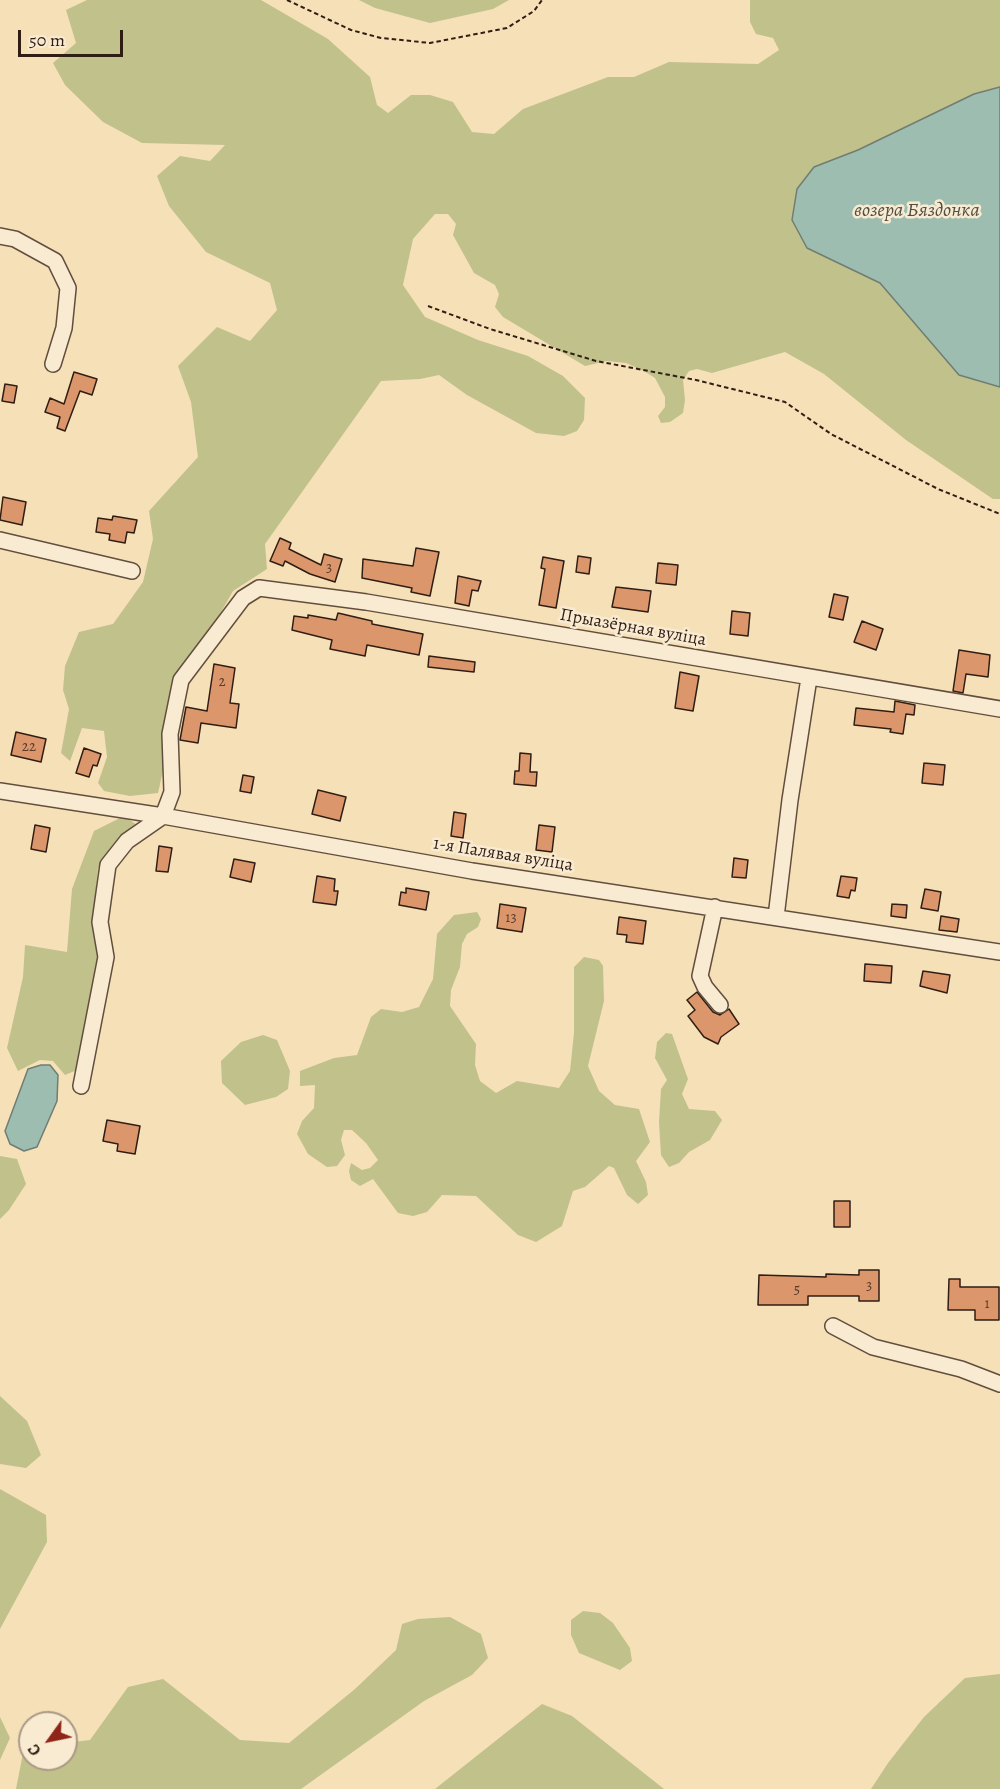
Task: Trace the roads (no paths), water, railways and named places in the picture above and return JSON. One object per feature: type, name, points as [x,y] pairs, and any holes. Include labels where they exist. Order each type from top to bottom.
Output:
[{"type":"street","points":[[0,236],[15,239],[55,261],[68,288],[63,328],[53,364]]},
{"type":"street","points":[[0,540],[132,571]]},
{"type":"street","name":"Прыазёрная вуліца","points":[[163,816],[172,792],[170,734],[181,680],[243,598],[259,588],[366,602],[1000,709]]},
{"type":"street","points":[[776,916],[790,800],[809,678]]},
{"type":"street","name":"1-я Палявая вуліца","points":[[0,791],[163,816],[472,871],[1000,952]]},
{"type":"street","points":[[81,1086],[106,957],[100,922],[108,865],[127,841],[163,816]]},
{"type":"street","points":[[715,907],[700,976],[705,987],[720,1005]]},
{"type":"street","points":[[833,1326],[873,1347],[961,1369],[1000,1384]]},
{"type":"water","name":"возера Бяздонка","points":[[1000,87],[1000,387],[959,375],[880,283],[807,248],[792,220],[797,189],[814,167],[858,150],[974,94]]},
{"type":"water","points":[[50,1065],[58,1075],[57,1101],[37,1147],[24,1151],[10,1144],[5,1131],[28,1069]]}]
